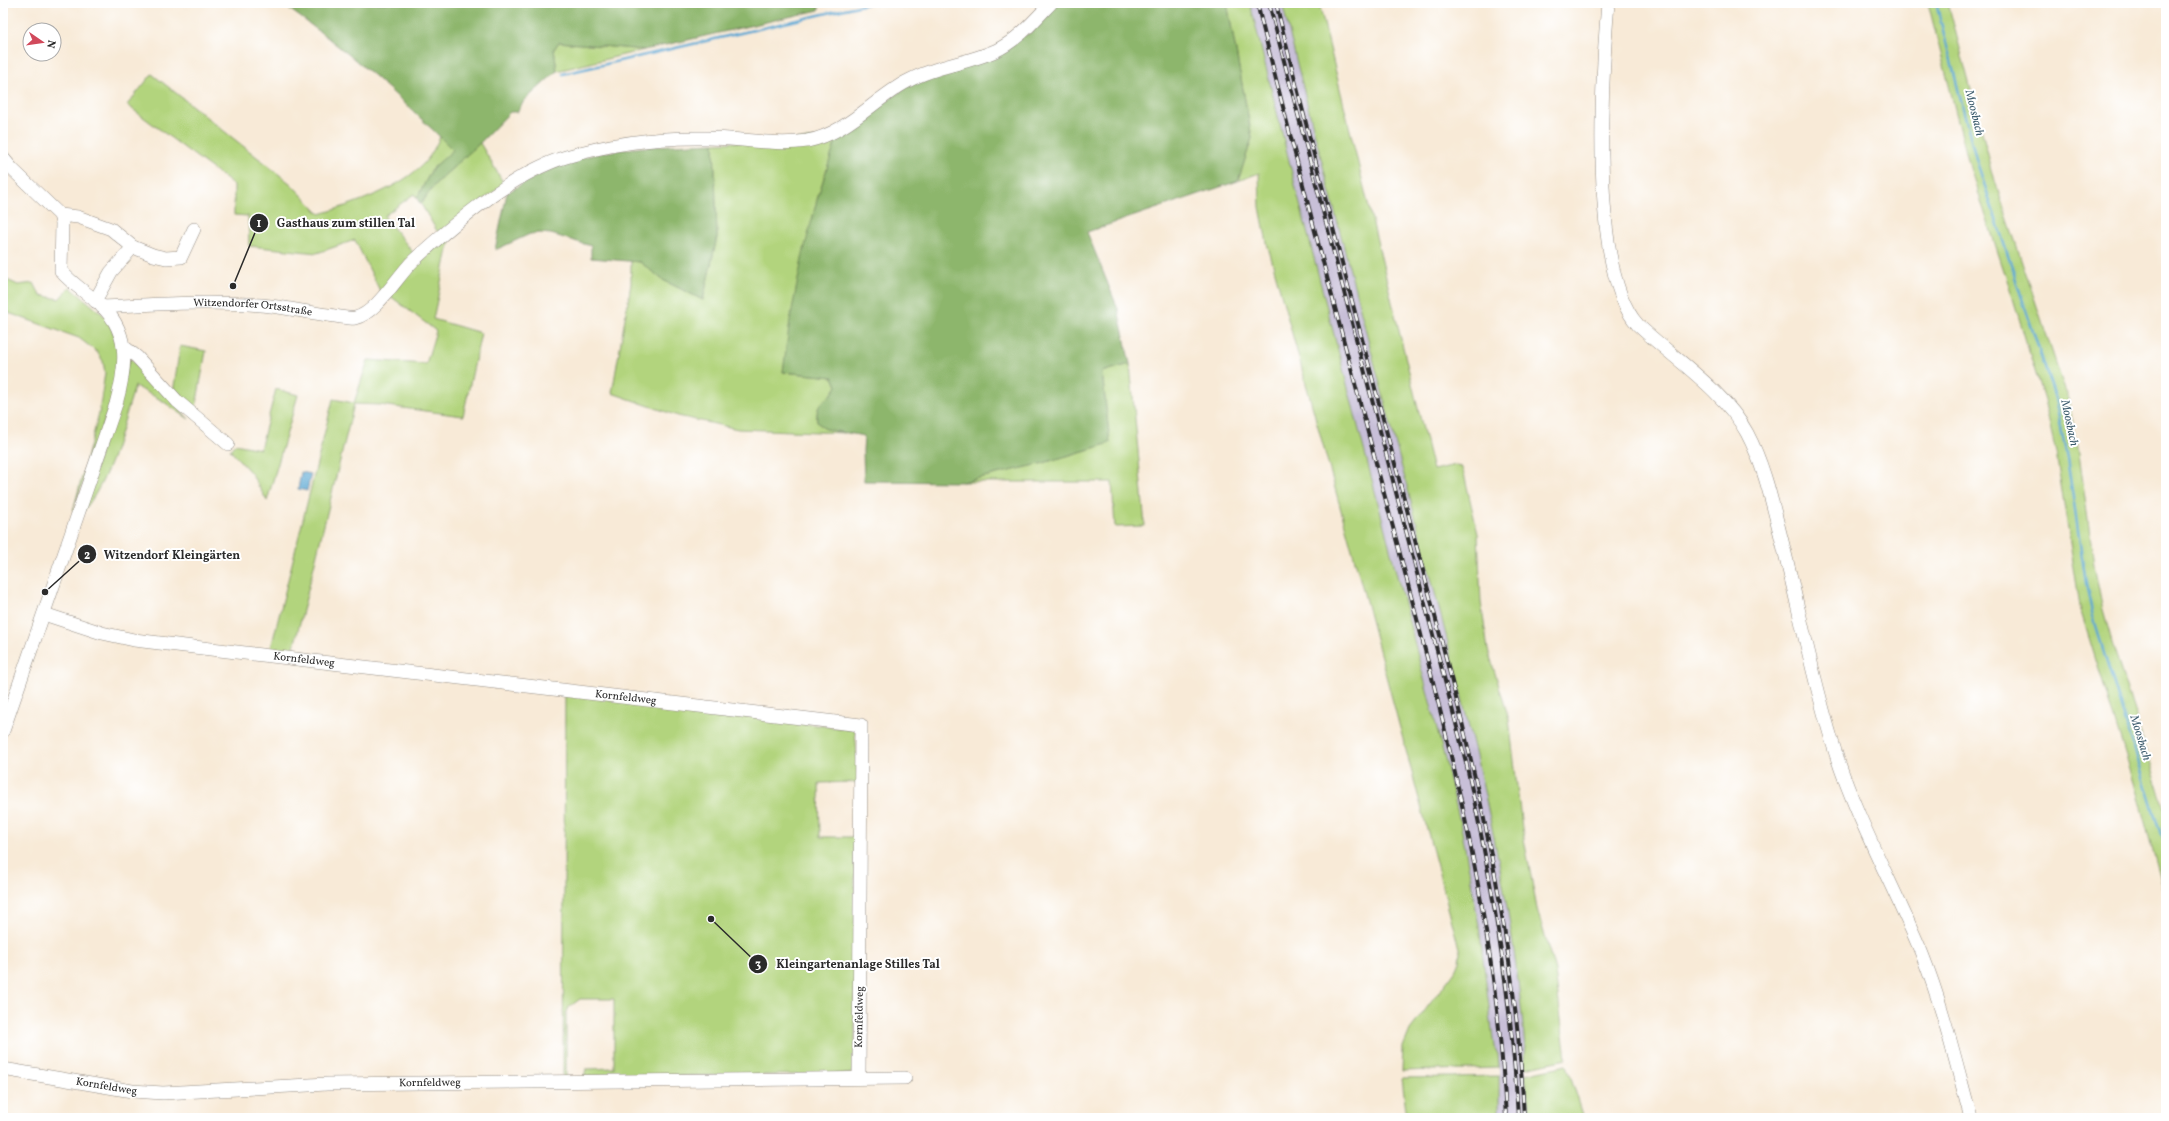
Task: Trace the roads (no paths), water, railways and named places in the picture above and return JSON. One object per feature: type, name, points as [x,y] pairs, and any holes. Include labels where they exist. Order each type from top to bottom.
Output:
[{"type":"street","name":"Witzendorfer Ortsstraße","points":[[99,304],[259,305],[355,318],[371,309],[404,270],[439,238],[512,184],[540,168],[564,157],[615,146],[670,139],[708,138],[782,142],[817,138],[838,130],[891,91],[913,78],[934,69],[987,54],[1007,44],[1026,30],[1051,3]]},
{"type":"street","points":[[1608,3],[1602,84],[1603,164],[1609,238],[1620,295],[1627,311],[1638,325],[1728,406],[1741,423],[1753,445],[1778,524],[1816,683],[1835,753],[1850,792],[1909,923],[1934,986],[1971,1118]]},
{"type":"street","points":[[3,158],[12,169],[60,215],[62,223],[61,271],[75,285],[99,304],[116,325],[123,346],[124,370],[116,404],[3,731]]},
{"type":"street","points":[[60,215],[78,217],[111,230],[133,247],[154,255],[176,258],[185,253],[194,228]]},
{"type":"street","points":[[99,304],[112,272],[133,247]]},
{"type":"street","points":[[123,346],[137,357],[177,401],[228,444]]},
{"type":"street","name":"Kornfeldweg","points":[[44,614],[102,633],[134,640],[861,725],[859,1078]]},
{"type":"street","name":"Kornfeldweg","points":[[3,1069],[152,1092],[327,1084],[905,1078]]},
{"type":"water","points":[[301,472],[311,474],[307,491],[298,489]]},
{"type":"waterway","points":[[563,74],[871,3]]},
{"type":"waterway","name":"Moosbach","points":[[1936,3],[1976,159],[2055,398],[2067,458],[2086,583],[2093,617],[2166,851]]},
{"type":"railway","points":[[1257,3],[1309,210],[1453,763],[1468,833],[1493,975],[1501,1046],[1506,1118]]},
{"type":"railway","points":[[1269,3],[1466,762],[1500,939],[1511,1028],[1518,1118]]},
{"type":"railway","points":[[1276,3],[1328,208],[1436,619],[1471,760],[1500,901],[1511,972],[1519,1044],[1524,1118]]},
{"type":"place","name":"Gasthaus zum stillen Tal","points":[[233,286]]},
{"type":"place","name":"Witzendorf Kleingärten","points":[[45,592]]},
{"type":"place","name":"Kleingartenanlage Stilles Tal","points":[[711,919]]}]
